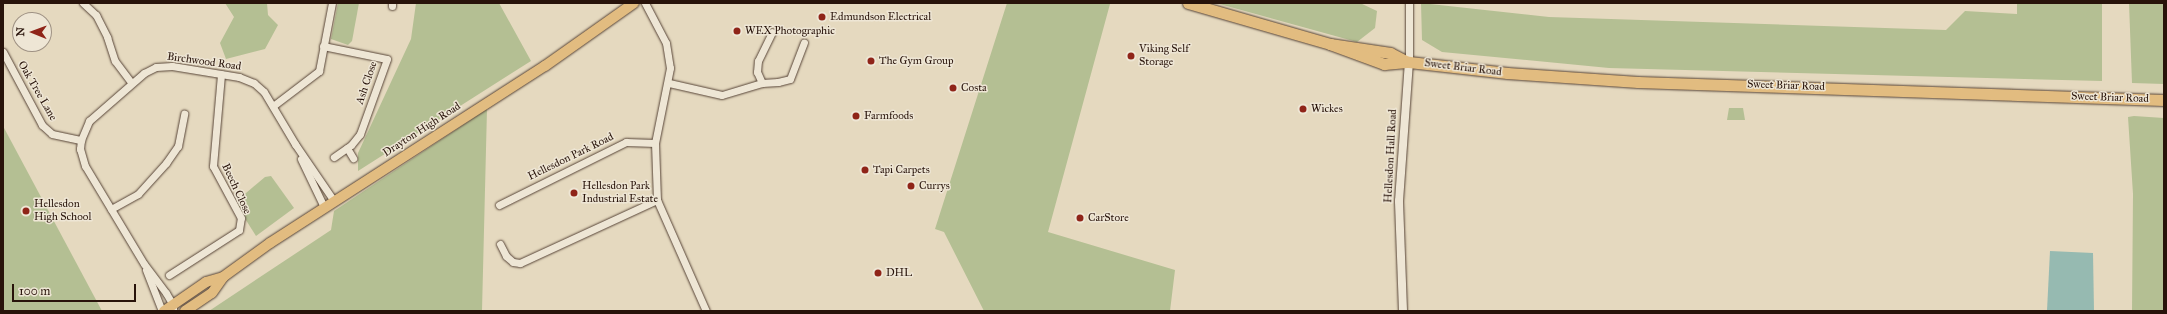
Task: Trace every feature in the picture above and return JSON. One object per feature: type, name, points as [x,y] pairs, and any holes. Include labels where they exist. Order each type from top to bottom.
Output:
[{"type":"highway","name":"Sweet Briar Road","points":[[1188,3],[1330,44],[1378,63],[1409,62],[1506,73],[1638,82],[2164,100]]},
{"type":"main road","name":"Drayton High Road","points":[[163,311],[173,308],[206,282],[223,277],[324,207],[545,66],[634,3]]},
{"type":"main road","name":"Drayton High Road","points":[[185,311],[212,293],[223,277]]},
{"type":"street","points":[[82,3],[96,15],[107,37],[115,62],[131,82]]},
{"type":"street","points":[[273,106],[319,71],[332,3]]},
{"type":"street","points":[[645,3],[666,43],[669,83],[655,143],[657,200],[706,311]]},
{"type":"street","name":"Hellesdon Hall Road","points":[[1403,311],[1399,202],[1409,62],[1409,3]]},
{"type":"street","points":[[762,83],[757,72],[758,61],[772,32]]},
{"type":"street","points":[[669,83],[722,95],[762,83],[790,79],[804,42]]},
{"type":"street","name":"Ash Close","points":[[323,46],[387,59],[360,134],[347,148],[334,157]]},
{"type":"street","name":"Oak Tree Lane","points":[[3,52],[42,126],[52,134],[81,140]]},
{"type":"street","name":"Birchwood Road","points":[[81,140],[90,122],[131,82],[156,66],[172,66],[221,74],[254,83],[264,92],[295,144],[334,201]]},
{"type":"street","name":"Beech Close","points":[[169,275],[239,230],[241,218],[213,166],[221,74]]},
{"type":"street","points":[[111,209],[138,194],[166,163],[178,146],[184,114]]},
{"type":"street","points":[[81,140],[80,149],[85,166],[144,264],[173,308]]},
{"type":"street","name":"Hellesdon Park Road","points":[[499,205],[626,142],[655,143]]},
{"type":"street","name":"Birchwood Road","points":[[295,144],[324,207]]},
{"type":"street","points":[[347,148],[353,158]]},
{"type":"street","points":[[500,244],[506,256],[513,262],[520,263],[657,200]]},
{"type":"street","points":[[144,264],[163,311]]},
{"type":"green space","points":[[225,3],[267,3],[268,15],[278,25],[265,49],[226,59],[220,43],[234,17]]},
{"type":"green space","points":[[338,3],[359,3],[352,41],[348,45],[331,39]]},
{"type":"green space","points":[[416,3],[499,3],[531,61],[358,171],[358,153],[411,39]]},
{"type":"green space","points":[[1007,3],[1110,4],[1048,232],[1175,270],[1170,311],[984,311],[944,232],[935,229]]},
{"type":"green space","points":[[1216,3],[1360,3],[1377,11],[1375,28],[1357,42]]},
{"type":"green space","points":[[1421,3],[1549,17],[1946,30],[1965,11],[2017,14],[2017,3],[2102,3],[2102,81],[1609,68],[1442,52],[1422,40]]},
{"type":"green space","points":[[2129,3],[2164,3],[2164,84],[2132,83]]},
{"type":"green space","points":[[1729,108],[1743,108],[1745,120],[1727,120]]},
{"type":"green space","points":[[487,109],[482,311],[209,311],[331,230],[334,211]]},
{"type":"green space","points":[[2128,117],[2164,118],[2164,311],[2132,311],[2133,194]]},
{"type":"green space","name":"Hellesdon High School","points":[[3,126],[102,311],[3,311]]},
{"type":"green space","points":[[271,176],[294,208],[256,236],[239,209],[239,199],[265,177]]},
{"type":"water","points":[[2050,251],[2093,253],[2094,311],[2047,311]]},
{"type":"place","name":"Edmundson Electrical","points":[[822,17]]},
{"type":"place","name":"WEX Photographic","points":[[737,31]]},
{"type":"place","name":"Viking Self Storage","points":[[1131,56]]},
{"type":"place","name":"The Gym Group","points":[[871,61]]},
{"type":"place","name":"Costa","points":[[953,88]]},
{"type":"place","name":"Wickes","points":[[1303,109]]},
{"type":"place","name":"Farmfoods","points":[[856,116]]},
{"type":"place","name":"Tapi Carpets","points":[[865,170]]},
{"type":"place","name":"Currys","points":[[911,186]]},
{"type":"place","name":"Hellesdon Park Industrial Estate","points":[[574,193]]},
{"type":"place","name":"Hellesdon High School","points":[[26,211]]},
{"type":"place","name":"CarStore","points":[[1080,218]]},
{"type":"place","name":"DHL","points":[[878,273]]}]
